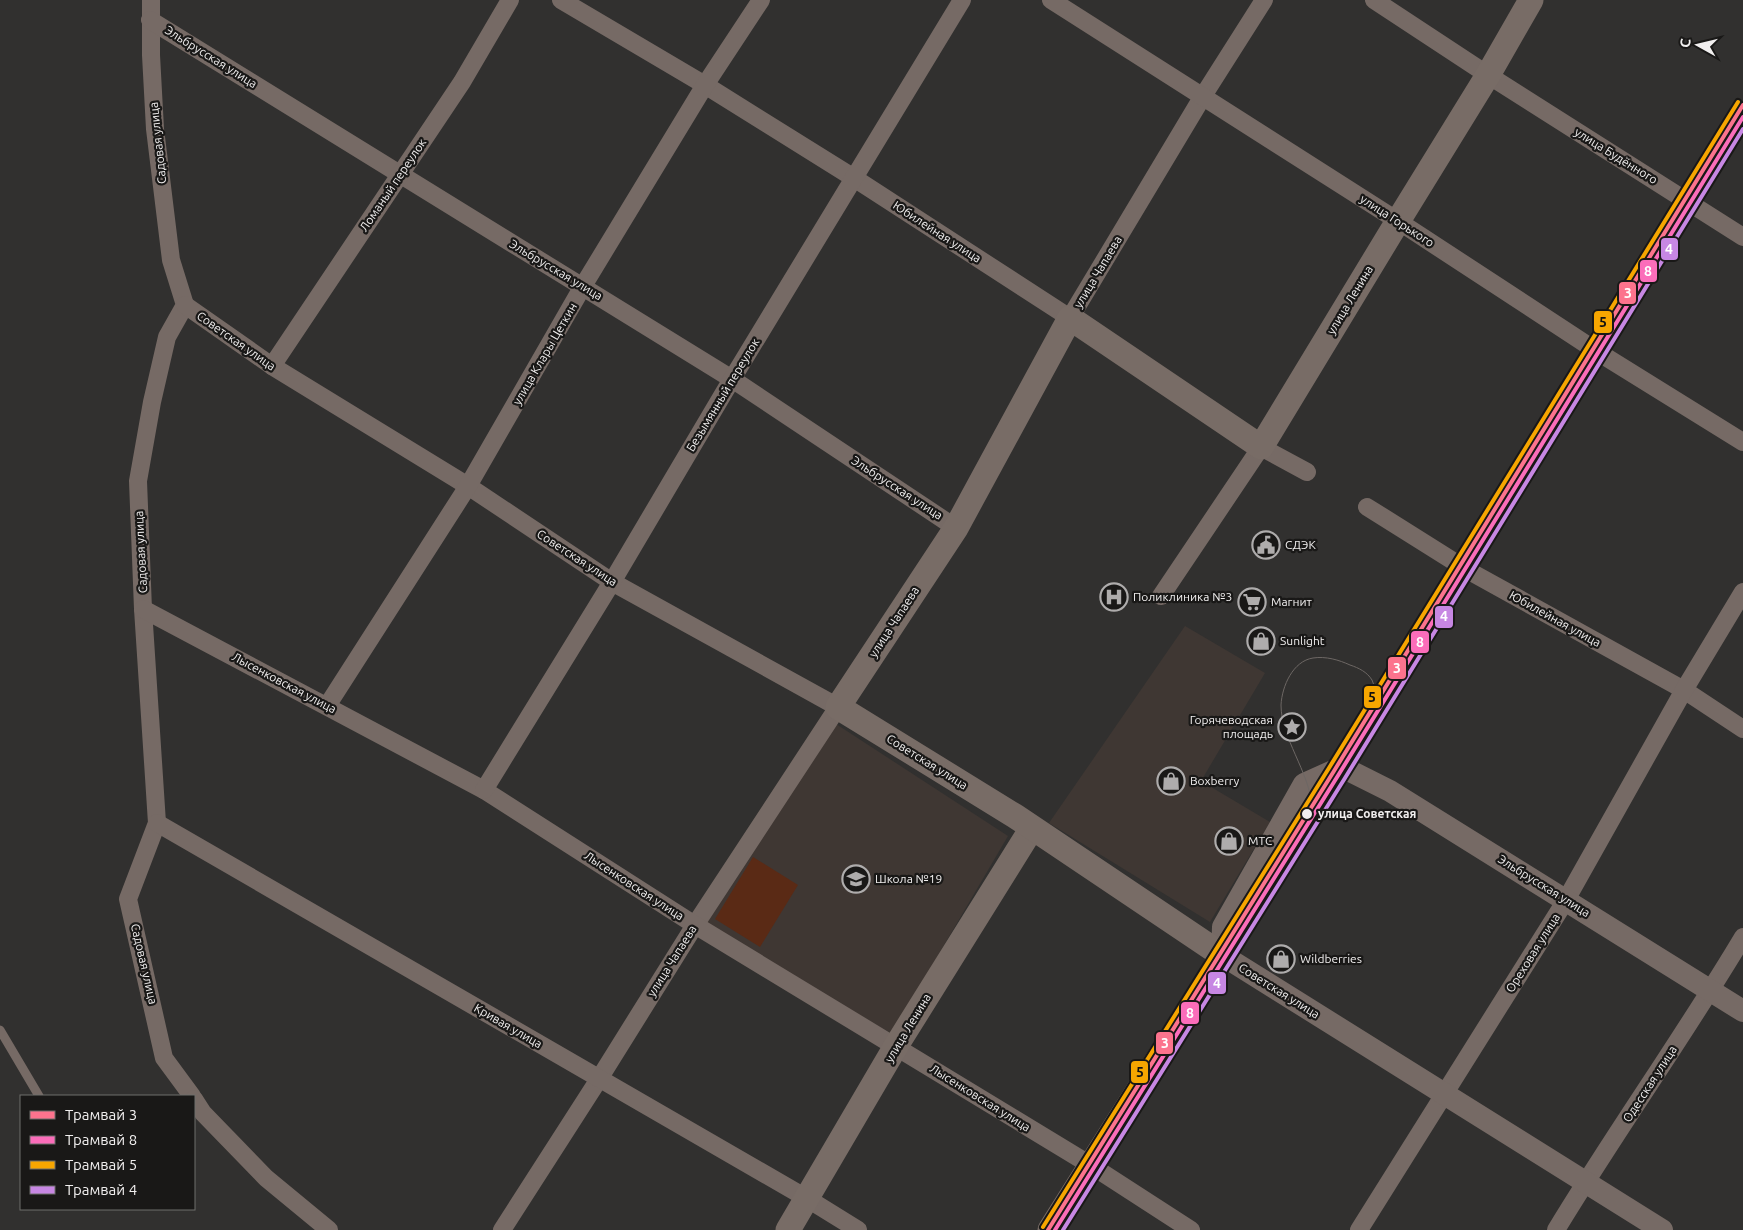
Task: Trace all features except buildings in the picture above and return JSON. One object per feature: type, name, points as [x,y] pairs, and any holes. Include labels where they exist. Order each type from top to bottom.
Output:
[{"type":"main road","name":"улица Ленина","points":[[1262,447],[1488,75],[1531,0]]},
{"type":"main road","name":"Юбилейная улица","points":[[1070,318],[1262,447]]},
{"type":"main road","name":"улица Чапаева","points":[[838,707],[956,528],[1070,318]]},
{"type":"main road","name":"Советская улица","points":[[838,707],[1015,816],[1222,955]]},
{"type":"main road","name":"улица Ленина","points":[[788,1230],[808,1199],[896,1046],[1032,828]]},
{"type":"main road","points":[[1050,1230],[1206,984],[1222,955]]},
{"type":"street","name":"Садовая улица","points":[[151,0],[150,20],[155,130],[171,260],[185,305],[167,337],[152,402],[138,481],[157,823],[128,899],[164,1058],[191,1095]]},
{"type":"street","name":"Ломаный переулок","points":[[272,366],[462,82],[510,0]]},
{"type":"street","name":"Юбилейная улица","points":[[561,0],[705,85],[854,178],[1070,318]]},
{"type":"street","name":"улица Клары Цеткин","points":[[327,706],[468,486],[583,286],[705,85],[761,0]]},
{"type":"street","name":"Безымянный переулок","points":[[484,790],[612,582],[732,379],[962,0]]},
{"type":"street","name":"улица Горького","points":[[1051,0],[1398,221],[1597,351],[1743,442]]},
{"type":"street","name":"улица Чапаева","points":[[1070,318],[1203,96],[1264,0]]},
{"type":"street","name":"улица Будённого","points":[[1374,0],[1743,237]]},
{"type":"street","name":"Эльбрусская улица","points":[[150,20],[732,379],[956,528]]},
{"type":"street","points":[[1222,955],[1223,927],[1304,784],[1342,767],[1743,112]]},
{"type":"street","name":"Советская улица","points":[[185,305],[272,366],[468,486],[612,582],[838,707]]},
{"type":"street","name":"Юбилейная улица","points":[[1262,447],[1307,472]]},
{"type":"street","name":"улица Ленина","points":[[1161,596],[1262,447]]},
{"type":"street","name":"Юбилейная улица","points":[[1367,507],[1464,568],[1684,690],[1743,729]]},
{"type":"street","name":"Ореховая улица","points":[[1359,1230],[1566,900],[1684,690],[1743,592]]},
{"type":"street","name":"Лысенковская улица","points":[[144,609],[484,790],[695,925],[1092,1166],[1191,1230]]},
{"type":"street","name":"улица Чапаева","points":[[502,1230],[695,925],[838,707]]},
{"type":"street","name":"Эльбрусская улица","points":[[1342,767],[1390,790],[1743,1011]]},
{"type":"street","name":"Кривая улица","points":[[157,823],[808,1199],[858,1230]]},
{"type":"street","name":"Одесская улица","points":[[1556,1230],[1584,1182],[1711,990],[1743,937]]},
{"type":"street","name":"Советская улица","points":[[1222,955],[1662,1230]]},
{"type":"street","name":"Садовая улица","points":[[195,1101],[203,1113],[266,1178],[329,1230]]},
{"type":"lane","points":[[0,1030],[37,1095]]},
{"type":"shaded area","points":[[1185,626],[1265,673],[1201,781],[1270,822],[1210,922],[1049,823]]},
{"type":"shaded area","name":"Школа №19","points":[[833,722],[1008,836],[892,1034],[701,922]]},
{"type":"shaded area","points":[[753,857],[798,885],[760,947],[715,919]]},
{"type":"tram line","name":"5","points":[[1043,1227],[1329,768],[1738,102]]},
{"type":"tram line","name":"3","points":[[1048,1230],[1334,771],[1743,105]]},
{"type":"tram line","name":"8","points":[[1055,1230],[1339,774],[1743,117]]},
{"type":"tram line","name":"4","points":[[1063,1230],[1345,778],[1743,129]]},
{"type":"tram line","points":[[1312,806],[1306,780],[1285,730],[1282,717],[1282,698],[1286,683],[1294,669],[1306,660],[1313,658],[1332,659],[1357,667],[1370,677],[1374,685],[1375,702],[1372,725]]},
{"type":"place","name":"СДЭК","points":[[1266,545]]},
{"type":"place","name":"Поликлиника №3","points":[[1114,597]]},
{"type":"place","name":"Магнит","points":[[1252,602]]},
{"type":"place","name":"Sunlight","points":[[1261,641]]},
{"type":"place","name":"Горячеводская площадь","points":[[1292,727]]},
{"type":"place","name":"Boxberry","points":[[1171,781]]},
{"type":"place","name":"улица Советская","points":[[1307,814]]},
{"type":"place","name":"МТС","points":[[1229,841]]},
{"type":"place","name":"Школа №19","points":[[856,879]]},
{"type":"place","name":"Wildberries","points":[[1281,959]]}]
